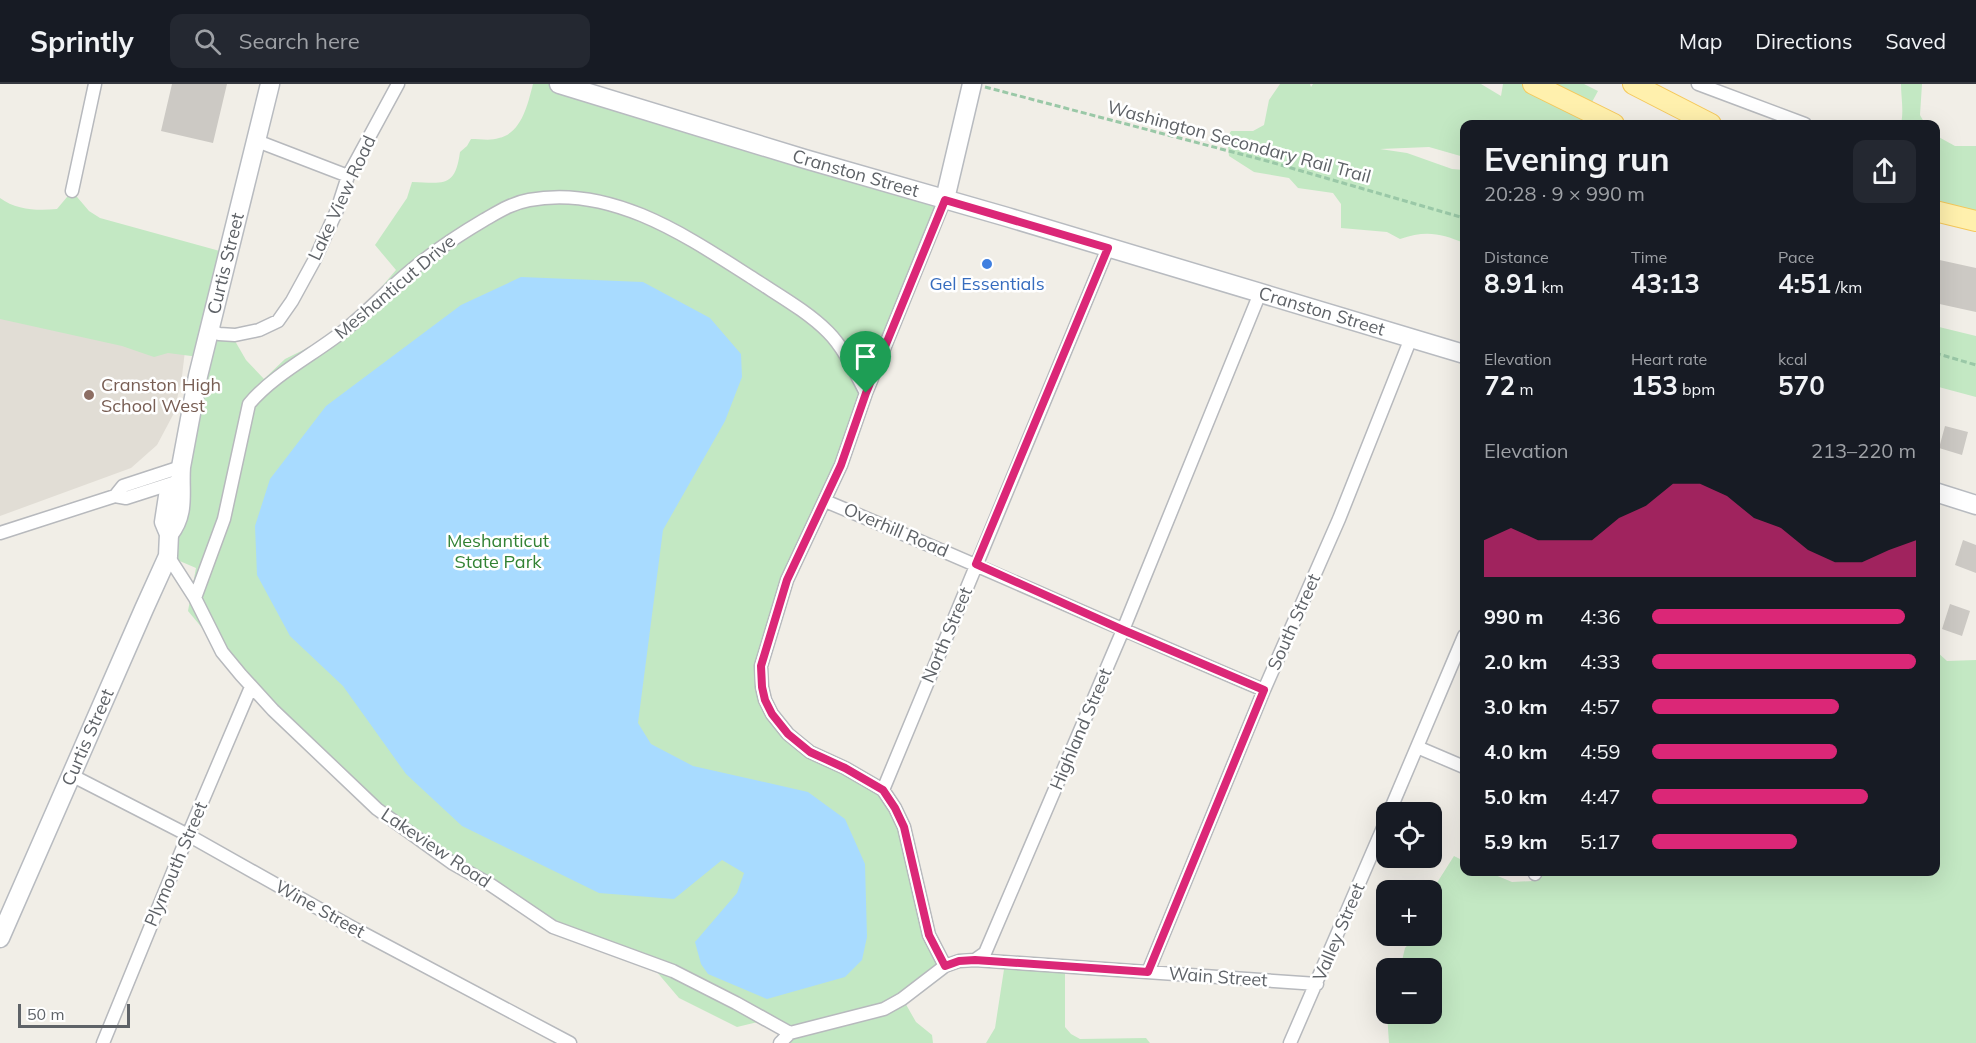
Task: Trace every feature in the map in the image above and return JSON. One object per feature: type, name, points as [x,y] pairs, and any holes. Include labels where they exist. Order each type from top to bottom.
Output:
[{"type":"main road","points":[[1533,84],[1606,120]]},
{"type":"main road","points":[[1634,84],[1703,120]]},
{"type":"main road","points":[[1940,212],[1976,221]]},
{"type":"street","points":[[72,191],[95,84]]},
{"type":"street","name":"Curtis Street","points":[[0,938],[168,556],[170,534],[164,522],[168,496],[181,474],[198,375],[270,84]]},
{"type":"street","name":"Lake View Road","points":[[210,330],[219,334],[235,335],[259,330],[278,321],[315,259],[337,210],[348,176],[398,84]]},
{"type":"street","name":"Cranston Street","points":[[559,84],[1460,353]]},
{"type":"street","points":[[1698,84],[1794,120]]},
{"type":"street","points":[[945,966],[929,935],[904,827],[895,808],[883,790],[845,768],[810,752],[788,734],[764,696],[761,666],[787,580],[841,465],[866,393],[945,200],[974,85]]},
{"type":"street","points":[[257,141],[348,176]]},
{"type":"street","name":"Meshanticut Drive","points":[[195,598],[224,519],[249,404],[258,393],[346,329],[429,256],[455,237],[517,203],[558,196],[590,200],[628,210],[670,228],[771,290],[828,332],[842,351],[866,393]]},
{"type":"street","name":"North Street","points":[[883,790],[1108,248]]},
{"type":"street","name":"Highland Street","points":[[975,960],[985,953],[1123,630],[1260,293]]},
{"type":"street","name":"South Street","points":[[1148,972],[1264,690],[1339,519],[1411,338]]},
{"type":"street","points":[[0,533],[115,496],[123,486],[181,474]]},
{"type":"street","points":[[1940,494],[1976,505]]},
{"type":"street","name":"Overhill Road","points":[[825,501],[976,564],[1264,690]]},
{"type":"street","name":"Lakeview Road","points":[[168,556],[195,598],[222,652],[251,687],[362,797],[452,863],[491,885],[553,927],[672,971],[790,1033]]},
{"type":"street","points":[[1394,802],[1460,645]]},
{"type":"street","name":"Plymouth Street","points":[[103,1043],[251,687]]},
{"type":"street","points":[[1417,747],[1460,765]]},
{"type":"street","name":"Wine Street","points":[[71,775],[188,835],[355,929],[570,1043]]},
{"type":"street","name":"Valley Street","points":[[1290,1043],[1376,845]]},
{"type":"street","points":[[780,1043],[790,1033],[884,1009],[902,999],[945,966],[959,961],[975,960]]},
{"type":"street","name":"Wain Street","points":[[975,960],[1317,984]]},
{"type":"path","name":"Washington Secondary Rail Trail","points":[[974,85],[1267,162],[1460,217]]},
{"type":"path","points":[[1940,354],[1976,365]]},
{"type":"shaded area","name":"Cranston High School West","points":[[0,288],[187,334],[182,376],[174,413],[157,445],[131,468],[0,516]]},
{"type":"green space","name":"Meshanticut State Park","points":[[533,84],[560,84],[939,197],[869,386],[785,580],[762,690],[798,744],[875,785],[893,808],[942,964],[904,1001],[916,1022],[932,1035],[933,1043],[779,1043],[786,1035],[766,1020],[737,1027],[679,998],[656,971],[552,927],[368,802],[254,690],[188,611],[196,568],[168,556],[199,357],[168,353],[154,357],[122,346],[0,319],[0,198],[27,209],[57,209],[72,191],[89,211],[100,218],[227,253],[209,329],[231,334],[246,360],[264,379],[285,359],[342,331],[350,324],[396,270],[375,245],[407,198],[412,182],[446,181],[455,172],[460,152],[471,139],[489,140],[507,135],[519,124]]},
{"type":"green space","points":[[1280,84],[1310,84],[1311,87],[1313,84],[1481,84],[1501,96],[1503,84],[1584,84],[1598,91],[1582,120],[1460,120],[1460,156],[1429,147],[1380,149],[1407,153],[1460,170],[1460,242],[1433,234],[1417,234],[1400,239],[1387,232],[1341,228],[1341,204],[1333,193],[1298,188],[1289,178],[1254,172],[1229,156],[1227,138],[1231,131],[1253,131],[1264,125],[1269,100]]},
{"type":"green space","points":[[1901,84],[1922,84],[1920,115],[1923,120],[1901,120]]},
{"type":"green space","points":[[1940,138],[1955,146],[1976,146],[1976,220],[1940,212]]},
{"type":"green space","points":[[1940,327],[1976,336],[1976,397],[1940,387]]},
{"type":"green space","points":[[1940,655],[1947,661],[1976,660],[1976,1043],[1389,1043],[1388,1024],[1442,1024],[1442,958],[1403,958],[1407,946],[1442,946],[1442,880],[1439,880],[1454,856],[1460,859],[1460,876],[1498,876],[1512,882],[1533,881],[1538,876],[1940,876]]},
{"type":"green space","points":[[1005,963],[1065,968],[1065,1027],[1080,1039],[1146,1038],[1150,1043],[986,1043],[995,1028]]},
{"type":"water","points":[[521,277],[643,282],[710,318],[741,354],[742,377],[725,421],[663,530],[638,723],[651,744],[693,766],[808,792],[845,819],[865,864],[867,937],[862,960],[845,977],[767,999],[708,974],[701,964],[695,942],[737,893],[744,873],[722,860],[674,899],[599,893],[462,826],[406,774],[343,686],[290,636],[257,575],[255,526],[270,479],[326,406],[461,305]]},
{"type":"building","points":[[172,84],[227,84],[213,143],[161,131]]},
{"type":"building","points":[[1940,260],[1976,268],[1976,312],[1940,304]]},
{"type":"building","points":[[1945,426],[1968,432],[1962,455],[1940,448]]},
{"type":"building","points":[[1963,540],[1976,545],[1976,573],[1955,565]]},
{"type":"building","points":[[1950,604],[1970,611],[1962,636],[1942,629]]},
{"type":"place","name":"Gel Essentials","points":[[987,264]]},
{"type":"place","name":"Cranston High School West","points":[[89,395]]},
{"type":"route","points":[[945,200],[1108,248],[976,564],[1264,690],[1148,972],[975,960],[959,961],[945,966],[929,935],[904,827],[883,790],[845,768],[810,752],[788,734],[772,714],[765,700],[761,666],[763,654],[787,580],[841,465],[866,393],[945,200]]}]
